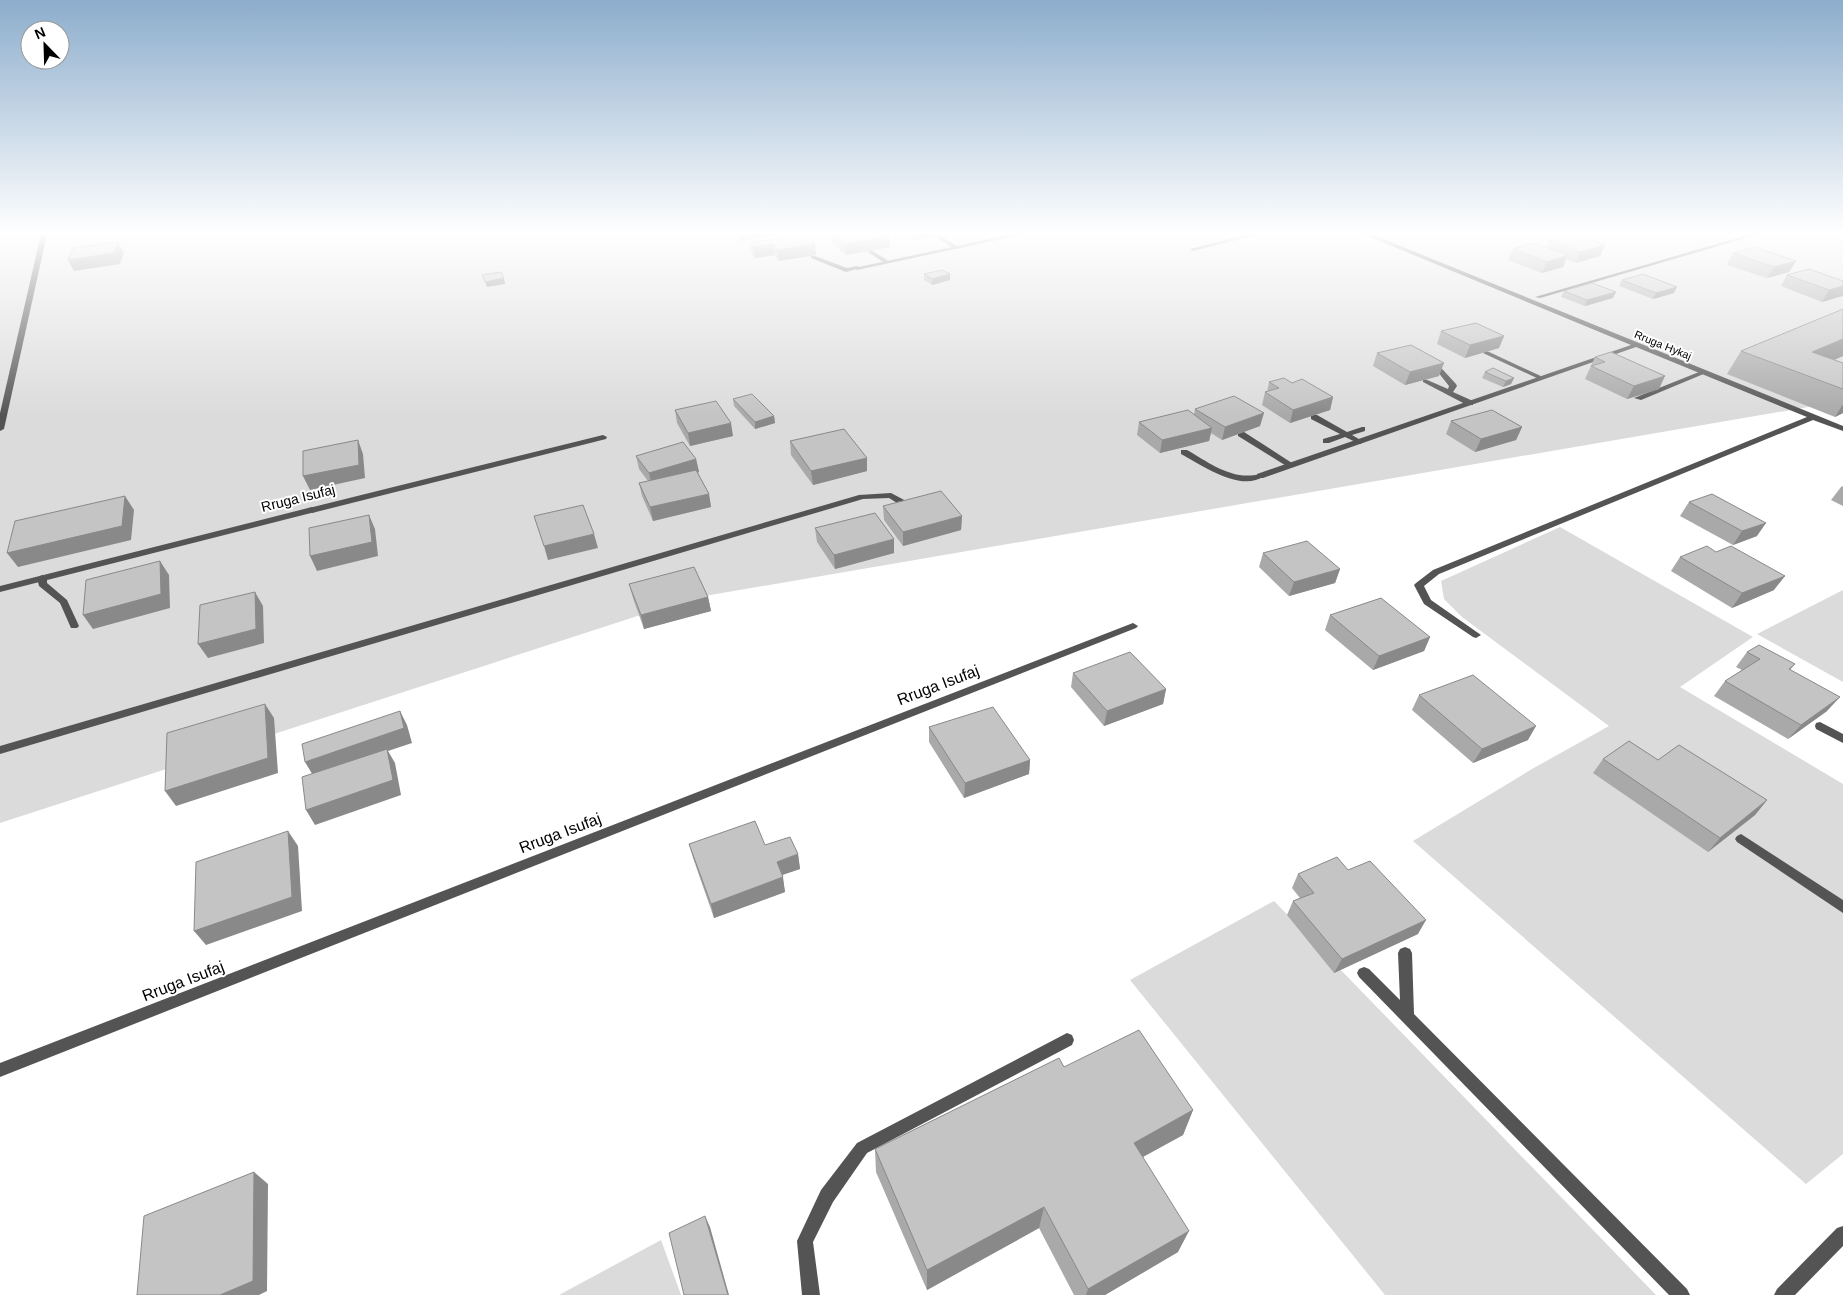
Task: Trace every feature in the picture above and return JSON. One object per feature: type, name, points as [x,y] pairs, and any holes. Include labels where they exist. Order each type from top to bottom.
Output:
[{"type":"street","points":[[0,429],[30,294]]},
{"type":"street","name":"Rruga Hykaj","points":[[1513,294],[1843,429]]},
{"type":"street","points":[[1538,297],[1547,294]]},
{"type":"street","points":[[1184,452],[1236,478],[1251,480],[1636,345]]},
{"type":"street","points":[[1485,352],[1541,378]]},
{"type":"street","points":[[1428,357],[1453,386],[1450,392]]},
{"type":"street","points":[[1638,398],[1704,372]]},
{"type":"street","points":[[1425,381],[1470,403]]},
{"type":"street","points":[[1314,417],[1360,442]]},
{"type":"street","points":[[1476,635],[1427,602],[1420,585],[1436,572],[1813,417]]},
{"type":"street","points":[[1326,441],[1362,429]]},
{"type":"street","points":[[1242,434],[1292,465]]},
{"type":"street","name":"Rruga Isufaj","points":[[0,589],[603,437]]},
{"type":"street","points":[[0,750],[862,497],[891,495],[905,504]]},
{"type":"street","points":[[42,578],[42,584],[64,602],[74,626]]},
{"type":"street","name":"Rruga Isufaj","points":[[0,1070],[1133,626]]},
{"type":"street","points":[[1820,726],[1843,739]]},
{"type":"street","points":[[1741,839],[1843,906]]},
{"type":"street","points":[[1405,953],[1407,1016]]},
{"type":"street","points":[[1364,973],[1681,1295]]},
{"type":"street","points":[[811,1295],[805,1241],[827,1196],[862,1148],[1067,1040]]},
{"type":"street","points":[[1783,1295],[1841,1241]]},
{"type":"shaded area","points":[[0,294],[1843,294],[1843,401],[693,598],[0,823]]},
{"type":"shaded area","points":[[1560,527],[1753,637],[1680,687],[1843,784],[1843,1154],[1806,1184],[1413,841],[1532,769],[1609,726],[1462,617],[1444,599],[1441,581]]},
{"type":"shaded area","points":[[1843,590],[1843,682],[1757,634]]},
{"type":"shaded area","points":[[1274,901],[1656,1295],[1385,1295],[1130,980]]},
{"type":"shaded area","points":[[661,1240],[681,1295],[559,1295]]},
{"type":"building","points":[[1573,294],[1607,294],[1587,300]]},
{"type":"building","points":[[1843,309],[1843,339],[1812,352],[1843,363],[1843,389],[1741,351]]},
{"type":"building","points":[[1476,323],[1504,336],[1470,345],[1441,331]]},
{"type":"building","points":[[1411,345],[1444,363],[1410,372],[1377,353]]},
{"type":"building","points":[[1611,352],[1665,376],[1634,386],[1591,366],[1605,362],[1595,357]]},
{"type":"building","points":[[1493,368],[1514,378],[1506,381],[1485,372]]},
{"type":"building","points":[[1284,378],[1292,383],[1302,379],[1333,397],[1293,410],[1265,392],[1279,388],[1269,382]]},
{"type":"building","points":[[752,394],[774,416],[755,422],[733,399]]},
{"type":"building","points":[[1234,396],[1264,413],[1225,427],[1195,409]]},
{"type":"building","points":[[716,401],[731,423],[688,433],[675,410]]},
{"type":"building","points":[[1188,410],[1212,428],[1162,440],[1139,422]]},
{"type":"building","points":[[1492,410],[1522,427],[1481,439],[1451,421]]},
{"type":"building","points":[[844,429],[867,458],[811,471],[790,441]]},
{"type":"building","points":[[358,440],[359,465],[303,476],[303,451]]},
{"type":"building","points":[[683,442],[696,459],[649,473],[636,456]]},
{"type":"building","points":[[696,470],[709,494],[650,507],[639,483]]},
{"type":"building","points":[[941,491],[962,516],[903,532],[883,506]]},
{"type":"building","points":[[1712,494],[1766,523],[1742,531],[1689,502]]},
{"type":"building","points":[[125,496],[122,526],[7,553],[15,521]]},
{"type":"building","points":[[583,505],[594,534],[544,546],[534,516]]},
{"type":"building","points":[[875,513],[894,539],[834,555],[815,528]]},
{"type":"building","points":[[369,515],[372,542],[310,556],[309,528]]},
{"type":"building","points":[[1307,541],[1340,569],[1294,582],[1263,553]]},
{"type":"building","points":[[1707,546],[1716,552],[1731,546],[1785,576],[1742,593],[1680,557]]},
{"type":"building","points":[[160,561],[161,594],[83,615],[86,580]]},
{"type":"building","points":[[694,567],[708,597],[641,615],[629,584]]},
{"type":"building","points":[[255,592],[256,629],[198,644],[200,605]]},
{"type":"building","points":[[1381,598],[1430,637],[1379,656],[1330,615]]},
{"type":"building","points":[[1759,645],[1795,664],[1789,669],[1840,697],[1801,725],[1725,681],[1760,659],[1747,652]]},
{"type":"building","points":[[1130,652],[1166,689],[1107,711],[1073,673]]},
{"type":"building","points":[[1473,675],[1536,726],[1482,749],[1419,695]]},
{"type":"building","points":[[265,704],[268,758],[165,791],[167,733]]},
{"type":"building","points":[[993,707],[1030,760],[965,783],[929,727]]},
{"type":"building","points":[[400,711],[404,728],[305,762],[302,744]]},
{"type":"building","points":[[1629,741],[1658,760],[1679,745],[1767,800],[1720,838],[1603,759]]},
{"type":"building","points":[[387,749],[393,780],[306,810],[302,777]]},
{"type":"building","points":[[755,821],[765,845],[790,837],[798,854],[777,862],[783,877],[711,904],[689,844]]},
{"type":"building","points":[[288,831],[292,897],[194,931],[196,862]]},
{"type":"building","points":[[1337,857],[1348,870],[1370,861],[1426,920],[1342,959],[1293,901],[1314,893],[1298,874]]},
{"type":"building","points":[[1139,1030],[1193,1110],[1134,1143],[1189,1231],[1088,1289],[1044,1207],[927,1270],[875,1149],[1059,1058],[1064,1067]]},
{"type":"building","points":[[254,1172],[253,1281],[220,1295],[137,1295],[144,1216]]},
{"type":"building","points":[[705,1216],[728,1295],[684,1295],[669,1233]]}]
